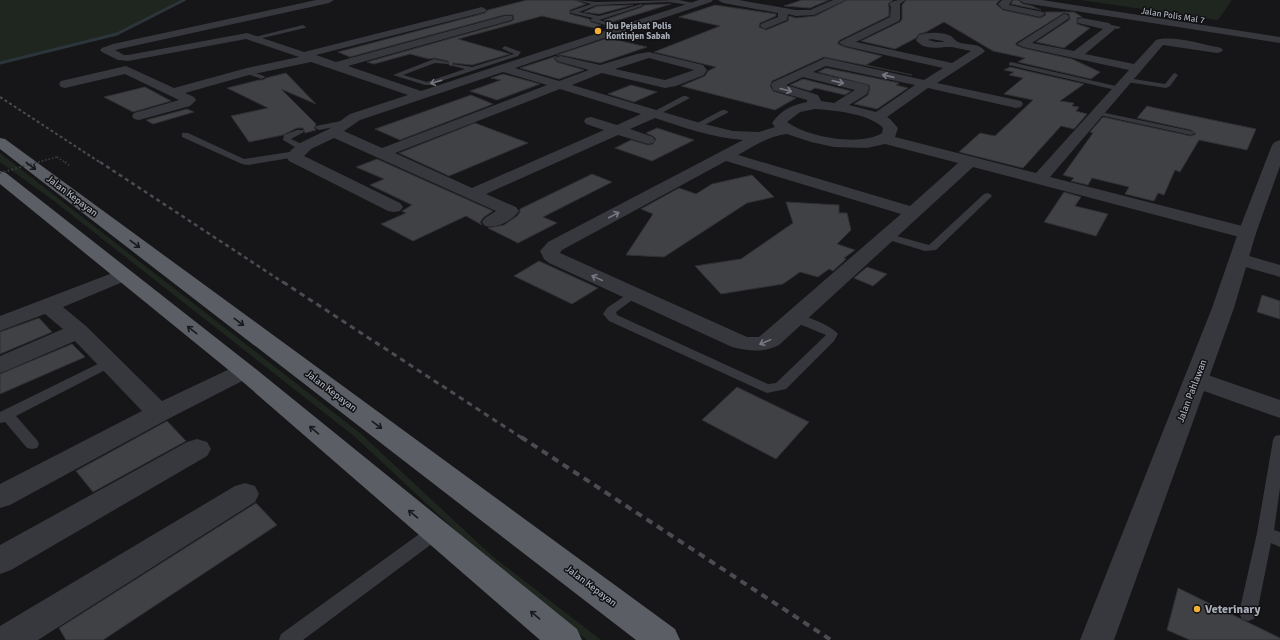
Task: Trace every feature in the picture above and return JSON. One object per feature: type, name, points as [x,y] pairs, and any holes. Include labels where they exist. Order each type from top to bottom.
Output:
[{"type":"highway","name":"Jalan Kepayan","points":[[0,142],[663,640]]},
{"type":"highway","points":[[0,175],[244,371],[565,640]]},
{"type":"street","points":[[329,0],[113,46],[106,50],[122,58],[188,48],[243,37],[254,38],[420,95]]},
{"type":"street","points":[[394,207],[295,158],[299,151],[326,130],[355,117],[708,0]]},
{"type":"street","points":[[723,0],[785,12],[811,13],[841,0]]},
{"type":"street","points":[[900,0],[894,4],[896,6],[895,19],[845,44],[954,67]]},
{"type":"street","points":[[1007,0],[1003,4],[1006,7],[1107,26],[1110,29],[1076,55]]},
{"type":"street","points":[[1024,0],[1280,40]]},
{"type":"street","name":"Jalan Polis Mal 7","points":[[1066,0],[1280,32]]},
{"type":"street","points":[[174,92],[482,10]]},
{"type":"street","points":[[765,26],[783,18],[782,14],[785,12]]},
{"type":"street","points":[[1064,17],[1023,44],[1137,68]]},
{"type":"street","points":[[336,66],[508,18]]},
{"type":"street","points":[[1040,179],[1161,42],[1217,50]]},
{"type":"street","points":[[878,118],[926,84],[979,51],[974,48],[951,44]]},
{"type":"street","points":[[382,153],[601,69],[645,55],[659,57],[702,70],[672,84],[665,84],[601,69],[561,59]]},
{"type":"street","points":[[815,105],[813,98],[808,95],[777,86],[822,62],[1016,104]]},
{"type":"street","points":[[503,68],[696,126],[734,135],[760,137]]},
{"type":"street","points":[[65,84],[126,70],[188,99],[188,101],[139,116]]},
{"type":"street","points":[[800,73],[863,88],[862,91],[837,107]]},
{"type":"street","points":[[815,105],[837,107],[878,118],[888,124],[891,129],[890,134],[884,139],[869,143],[833,143],[788,130],[779,123],[782,117],[790,111],[815,105]]},
{"type":"street","points":[[474,194],[653,114]]},
{"type":"street","points":[[591,121],[648,140]]},
{"type":"street","points":[[326,130],[382,153],[510,210],[491,222]]},
{"type":"street","points":[[788,130],[777,131],[760,137],[555,246],[550,251],[550,255],[553,258],[633,295],[747,344],[755,345],[767,342],[796,318],[970,161]]},
{"type":"street","points":[[884,139],[1246,234]]},
{"type":"street","name":"Jalan Pahlawan","points":[[1099,639],[1223,308],[1246,234],[1280,147]]},
{"type":"street","points":[[726,156],[913,212]]},
{"type":"street","points":[[1239,259],[1280,271]]},
{"type":"street","points":[[0,324],[123,275]]},
{"type":"street","points":[[48,305],[78,331],[159,413]]},
{"type":"street","points":[[0,365],[78,331]]},
{"type":"street","points":[[0,497],[159,413],[244,371]]},
{"type":"street","points":[[1196,379],[1280,409]]},
{"type":"street","points":[[0,562],[198,449]]},
{"type":"street","points":[[8,640],[245,494]]},
{"type":"lane","points":[[579,0],[597,4]]},
{"type":"lane","points":[[623,28],[593,20],[657,0]]},
{"type":"lane","points":[[599,18],[573,12],[597,4],[657,0],[695,4]]},
{"type":"lane","points":[[1107,26],[1118,27]]},
{"type":"lane","points":[[254,38],[303,27]]},
{"type":"lane","points":[[446,63],[437,61],[396,75],[427,84],[516,55],[518,52],[505,48]]},
{"type":"lane","points":[[427,64],[462,73]]},
{"type":"lane","points":[[1011,64],[1124,84],[1166,86],[1175,75]]},
{"type":"lane","points":[[455,65],[472,70]]},
{"type":"lane","points":[[247,72],[262,77]]},
{"type":"lane","points":[[389,85],[409,80]]},
{"type":"lane","points":[[653,114],[686,98]]},
{"type":"lane","points":[[696,126],[725,112]]},
{"type":"lane","points":[[1099,113],[1191,132]]},
{"type":"lane","points":[[299,151],[287,140],[291,135],[300,132]]},
{"type":"lane","points":[[186,135],[248,162],[299,151]]},
{"type":"lane","points":[[886,236],[925,248],[932,248],[987,196]]},
{"type":"lane","points":[[633,295],[611,310],[609,314],[614,318],[767,388],[781,386],[830,338],[832,334],[828,330],[796,318]]},
{"type":"lane","points":[[32,444],[3,416],[108,363]]},
{"type":"lane","points":[[1248,613],[1272,537],[1280,440]]},
{"type":"lane","points":[[288,640],[435,532]]},
{"type":"path","points":[[0,175],[57,157],[69,165]]},
{"type":"shaded area","points":[[0,0],[184,0],[117,34],[0,63]]},
{"type":"shaded area","points":[[1080,0],[1232,0],[1218,20]]},
{"type":"shaded area","points":[[0,153],[360,433],[491,555],[601,640],[587,640],[487,560],[354,436],[54,201],[0,162]]},
{"type":"building","points":[[527,0],[575,0],[586,4],[570,10],[570,14],[589,19],[591,22],[601,25],[594,28],[542,16],[458,39],[510,54],[472,65],[453,63],[452,66],[449,65],[448,61],[434,58],[429,59],[410,54],[374,64],[367,62],[512,21],[514,19],[513,15],[504,15],[350,57],[338,52],[485,13],[488,10]]},
{"type":"building","points":[[802,0],[829,0],[810,8],[784,6]]},
{"type":"building","points":[[847,0],[893,0],[888,4],[889,16],[840,40],[838,44],[882,56],[866,65],[912,75],[824,57],[772,81],[770,86],[773,91],[796,98],[775,110],[681,86],[705,76],[708,71],[716,67],[654,52],[720,26],[679,17],[715,5],[776,14],[776,16],[760,23],[759,27],[766,30],[788,21],[789,16],[796,18],[815,16]]},
{"type":"building","points":[[906,0],[1000,0],[996,4],[1003,10],[1040,18],[1046,15],[1045,12],[1074,12],[1082,17],[1077,18],[1077,24],[1090,28],[1064,48],[1036,42],[1069,20],[1069,14],[1064,13],[1016,43],[1016,45],[1023,48],[1072,59],[1100,72],[1091,79],[1018,62],[1025,58],[993,51],[944,22],[926,32],[919,34],[916,38],[895,49],[861,41],[900,22],[902,19],[902,5]]},
{"type":"building","points":[[1013,0],[1018,0],[1023,4],[1041,10],[1011,4]]},
{"type":"building","points":[[671,4],[612,22],[604,20],[644,5]]},
{"type":"building","points":[[633,5],[599,14],[584,12],[597,6]]},
{"type":"building","points":[[608,38],[647,47],[600,63],[557,55]]},
{"type":"building","points":[[557,56],[554,59],[557,62],[584,70],[559,79],[520,68]]},
{"type":"building","points":[[1010,67],[1084,84],[1060,101],[1074,103],[1072,106],[1079,107],[1076,111],[1087,114],[1074,129],[1061,126],[1023,168],[959,152],[980,133],[995,136],[1033,100],[1004,94],[1023,78],[1009,75],[1014,72],[1004,70]]},
{"type":"building","points":[[826,68],[899,83],[896,85],[908,88],[877,109],[854,104],[868,95],[870,88],[869,85],[818,72]]},
{"type":"building","points":[[286,73],[316,104],[281,89],[316,124],[314,128],[316,130],[305,133],[303,128],[297,128],[283,135],[249,142],[231,116],[268,108],[227,88]]},
{"type":"building","points":[[503,74],[540,84],[497,100],[470,91],[501,80],[491,78]]},
{"type":"building","points":[[803,79],[851,91],[845,95],[815,88],[810,91],[790,85]]},
{"type":"building","points":[[631,85],[657,92],[634,102],[608,94]]},
{"type":"building","points":[[145,87],[171,101],[133,112],[104,97]]},
{"type":"building","points":[[471,95],[493,104],[400,140],[375,129]]},
{"type":"building","points":[[1147,106],[1256,129],[1247,150],[1199,140],[1180,172],[1175,170],[1164,195],[1158,193],[1154,201],[1125,194],[1129,187],[1092,178],[1088,185],[1071,181],[1074,178],[1063,175],[1093,133],[1090,132],[1103,117],[1191,136],[1196,134],[1191,130],[1137,118]]},
{"type":"building","points":[[187,109],[194,112],[153,124],[146,120]]},
{"type":"building","points":[[475,123],[528,143],[449,176],[399,153]]},
{"type":"building","points":[[657,128],[694,140],[652,161],[615,148],[631,140],[648,145],[653,144],[656,139],[646,133]]},
{"type":"building","points":[[377,159],[493,211],[484,217],[480,222],[482,225],[466,216],[413,241],[381,224],[406,213],[402,211],[412,205],[370,185],[384,179],[356,167]]},
{"type":"building","points":[[592,174],[612,182],[543,217],[557,223],[518,243],[488,228],[504,225],[517,216],[520,209]]},
{"type":"building","points":[[752,175],[774,197],[747,203],[664,257],[626,255],[653,214],[641,209],[679,188],[696,194],[712,184]]},
{"type":"building","points":[[1064,192],[1081,197],[1075,206],[1108,214],[1096,236],[1044,222]]},
{"type":"building","points":[[786,202],[839,205],[839,213],[847,213],[851,230],[837,244],[855,250],[844,258],[846,259],[833,271],[829,269],[818,277],[800,272],[783,284],[721,294],[695,266],[741,259],[793,223]]},
{"type":"building","points":[[539,261],[598,288],[572,304],[514,276]]},
{"type":"building","points":[[867,267],[887,274],[873,286],[854,278]]},
{"type":"building","points":[[1262,295],[1280,301],[1280,319],[1257,312]]},
{"type":"building","points":[[39,318],[52,332],[0,354],[0,332]]},
{"type":"building","points":[[72,344],[85,357],[0,394],[0,374]]},
{"type":"building","points":[[737,387],[809,422],[776,459],[702,420]]},
{"type":"building","points":[[167,421],[186,441],[93,492],[76,471]]},
{"type":"building","points":[[256,503],[277,525],[103,640],[66,640],[59,628]]},
{"type":"building","name":"Veterinary","points":[[1178,588],[1280,638],[1280,640],[1190,640],[1167,630]]},
{"type":"waterway","points":[[0,63],[117,34],[184,0]]},
{"type":"railway","points":[[0,97],[101,163]]},
{"type":"railway","points":[[100,162],[284,283]]},
{"type":"railway","points":[[283,282],[522,438]]},
{"type":"railway","points":[[521,437],[831,640]]},
{"type":"place","name":"Ibu Pejabat Polis Kontinjen Sabah","points":[[598,31]]},
{"type":"place","name":"Veterinary","points":[[1197,609]]}]
